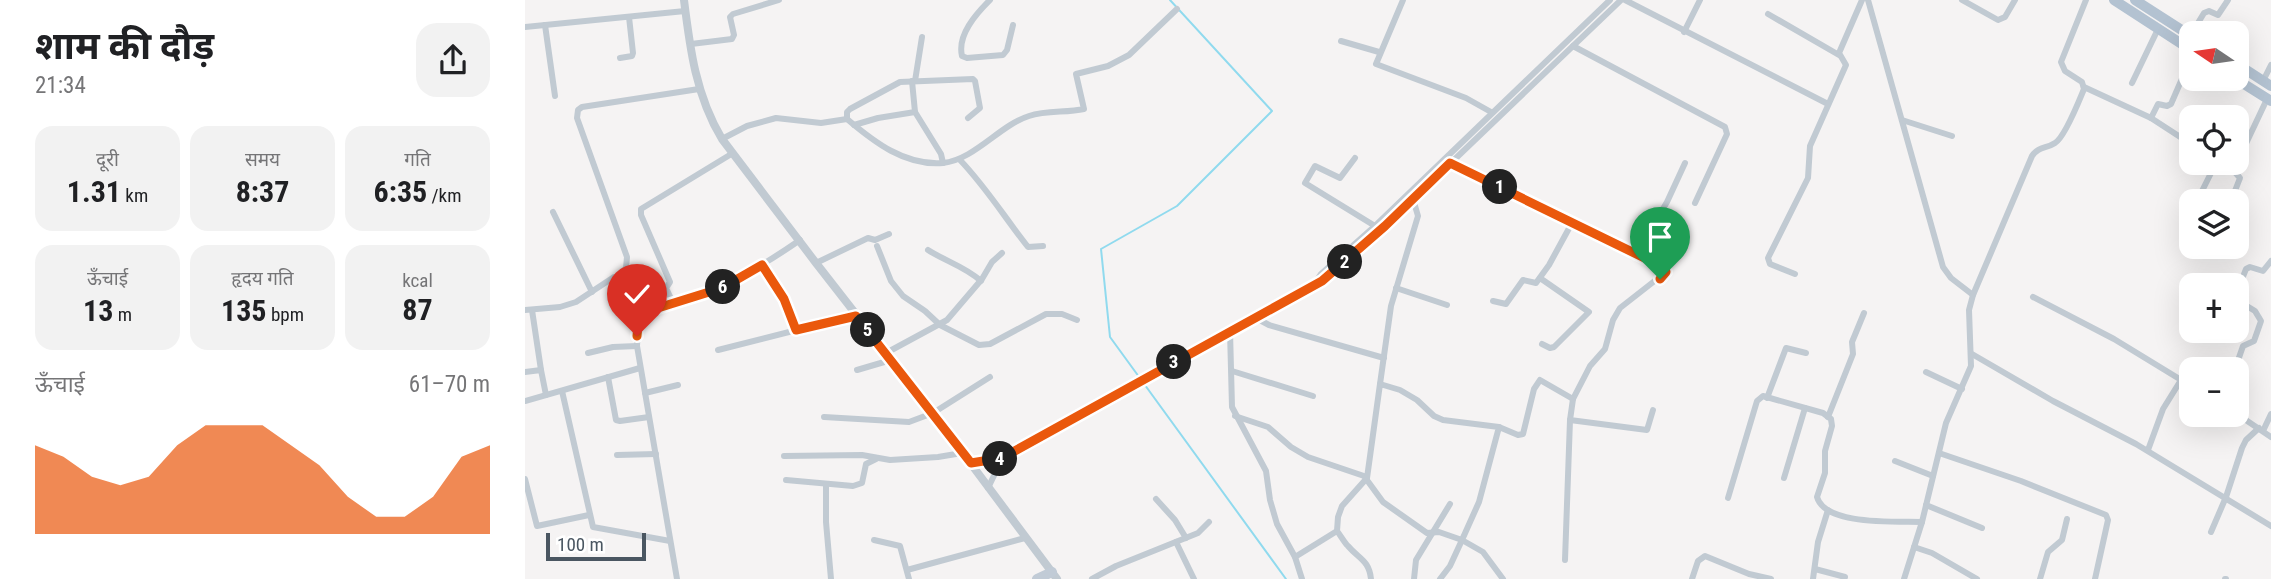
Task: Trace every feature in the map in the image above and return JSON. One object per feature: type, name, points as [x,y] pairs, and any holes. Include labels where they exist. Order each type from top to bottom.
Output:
[{"type":"main road","points":[[2114,0],[2179,42]]},
{"type":"main road","points":[[2135,0],[2179,28]]},
{"type":"main road","points":[[2249,72],[2267,83]]},
{"type":"main road","points":[[2249,87],[2269,100]]},
{"type":"main road","points":[[1037,579],[1054,576]]},
{"type":"street","points":[[684,0],[699,89],[722,139],[971,463],[1054,576]]},
{"type":"street","points":[[691,44],[732,39],[734,35],[730,18],[733,14],[779,0]]},
{"type":"street","points":[[990,0],[968,27],[961,48],[962,56],[967,58],[1003,55],[1007,50],[1013,25]]},
{"type":"street","points":[[1403,0],[1379,52],[1376,61],[1378,65],[1466,98],[1491,112]]},
{"type":"street","points":[[1315,283],[1321,274],[1375,226],[1610,0]]},
{"type":"street","points":[[971,463],[1002,458],[1322,281],[1416,205],[1450,163],[1623,0],[1828,104]]},
{"type":"street","points":[[1684,32],[1700,0]]},
{"type":"street","points":[[1839,55],[1865,0]]},
{"type":"street","points":[[1865,0],[1943,267],[1951,278],[1973,295]]},
{"type":"street","points":[[1962,0],[1998,20],[2005,17],[2015,0]]},
{"type":"street","points":[[2086,0],[2061,62],[2063,69],[2082,82],[2084,87],[2151,118],[2179,136]]},
{"type":"street","points":[[2199,21],[2204,13],[2209,11],[2218,15],[2228,0]]},
{"type":"street","points":[[968,118],[980,108],[974,79],[900,82],[850,109],[846,114],[847,119],[869,139],[886,148],[923,162],[960,160],[969,151],[1028,116],[1084,109],[1076,74],[1108,66],[1129,55],[1177,9]]},
{"type":"street","points":[[525,27],[685,11]]},
{"type":"street","points":[[1768,13],[1846,61],[1809,149],[1808,178],[1768,258],[1770,264],[1795,274]]},
{"type":"street","points":[[620,58],[632,56],[633,53],[629,17]]},
{"type":"street","points":[[545,25],[555,96]]},
{"type":"street","points":[[2132,83],[2158,29]]},
{"type":"street","points":[[922,37],[913,81],[915,112],[941,154],[943,163]]},
{"type":"street","points":[[1341,41],[1379,52]]},
{"type":"street","points":[[1573,46],[1727,129],[1695,203]]},
{"type":"street","points":[[2267,83],[2271,65]]},
{"type":"street","points":[[2151,118],[2158,104],[2171,104],[2179,86]]},
{"type":"street","points":[[1904,579],[1922,522],[1946,423],[1970,371],[1972,354],[1969,310],[1973,295],[2032,156],[2039,148],[2052,145],[2060,139],[2084,87]]},
{"type":"street","points":[[546,395],[528,310],[560,307],[576,302],[611,278],[617,277],[627,265],[627,257],[577,118],[578,110],[582,107],[699,89]]},
{"type":"street","points":[[2249,139],[2269,100]]},
{"type":"street","points":[[854,125],[915,112]]},
{"type":"street","points":[[722,139],[747,126],[776,118],[821,123],[847,119]]},
{"type":"street","points":[[1902,120],[1952,136]]},
{"type":"street","points":[[674,305],[666,288],[670,282],[641,215],[641,209],[733,153]]},
{"type":"street","points":[[1355,158],[1340,178],[1315,166],[1305,183],[1375,226]]},
{"type":"street","points":[[960,160],[993,198],[1026,244],[1031,248],[1044,246]]},
{"type":"street","points":[[1450,163],[1665,268],[1666,272],[1620,308],[1613,320],[1605,349],[1590,366],[1573,399],[1565,560]]},
{"type":"street","points":[[1637,253],[1667,202],[1685,163]]},
{"type":"street","points":[[1371,579],[1366,562],[1348,546],[1337,531],[1338,517],[1342,506],[1367,478],[1396,288],[1417,220],[1416,205]]},
{"type":"street","points":[[553,212],[592,292]]},
{"type":"street","points":[[1493,301],[1506,304],[1523,280],[1535,283],[1540,278],[1573,221]]},
{"type":"street","points":[[816,263],[868,238],[875,240],[889,234]]},
{"type":"street","points":[[677,579],[640,368],[638,325],[645,312],[722,288],[800,240]]},
{"type":"street","points":[[877,246],[895,287],[940,325],[979,345],[986,346],[1047,314],[1062,314],[1077,320]]},
{"type":"street","points":[[928,250],[967,270],[981,281]]},
{"type":"street","points":[[857,370],[889,357],[940,325],[951,316],[981,281],[992,262],[1002,253]]},
{"type":"street","points":[[2244,273],[2250,267],[2263,271],[2271,261]]},
{"type":"street","points":[[762,265],[784,299],[796,330]]},
{"type":"street","points":[[617,277],[624,283],[636,305],[645,312]]},
{"type":"street","points":[[1540,278],[1589,312],[1555,347],[1542,344]]},
{"type":"street","points":[[1396,288],[1447,305]]},
{"type":"street","points":[[2033,297],[2114,339],[2179,379]]},
{"type":"street","points":[[2249,307],[2255,310],[2261,321],[2256,339],[2249,343]]},
{"type":"street","points":[[1828,417],[1853,354],[1853,342],[1864,313]]},
{"type":"street","points":[[718,350],[856,316]]},
{"type":"street","points":[[1254,317],[1269,325],[1384,358]]},
{"type":"street","points":[[1230,331],[1232,402],[1235,416],[1266,471],[1277,524],[1295,557],[1302,579]]},
{"type":"street","points":[[2239,357],[2243,346],[2249,343]]},
{"type":"street","points":[[588,354],[613,347],[637,346]]},
{"type":"street","points":[[1767,397],[1786,348],[1806,353]]},
{"type":"street","points":[[1972,354],[2053,401],[2148,450],[2271,526]]},
{"type":"street","points":[[525,401],[640,368]]},
{"type":"street","points":[[525,372],[541,370]]},
{"type":"street","points":[[1232,371],[1313,396]]},
{"type":"street","points":[[1926,372],[1962,389]]},
{"type":"street","points":[[608,377],[616,420],[649,417]]},
{"type":"street","points":[[824,416],[905,422],[933,413],[990,377]]},
{"type":"street","points":[[1380,384],[1409,394],[1434,416],[1443,420],[1499,427],[1512,433],[1523,434],[1534,388],[1540,380],[1573,399]]},
{"type":"street","points":[[2148,450],[2163,409],[2179,383]]},
{"type":"street","points":[[645,393],[678,385]]},
{"type":"street","points":[[562,391],[591,524],[596,528],[670,541]]},
{"type":"street","points":[[1728,498],[1757,401],[1761,397],[1767,397],[1828,417],[1832,426],[1825,451],[1825,473],[1817,497],[1819,503],[1828,510],[1861,521],[1922,522]]},
{"type":"street","points":[[1784,478],[1805,408]]},
{"type":"street","points":[[1570,420],[1647,430],[1653,410]]},
{"type":"street","points":[[2211,532],[2246,440],[2261,430],[2271,414]]},
{"type":"street","points":[[1235,416],[1268,427],[1291,447],[1308,457],[1367,478],[1383,502],[1412,523],[1431,533],[1439,532],[1462,540],[1483,552],[1503,579]]},
{"type":"street","points":[[2249,422],[2271,437]]},
{"type":"street","points":[[1440,579],[1450,566],[1479,502],[1499,427]]},
{"type":"street","points":[[784,456],[862,455],[878,459],[938,457],[961,453]]},
{"type":"street","points":[[1939,453],[1997,472],[2106,515],[2108,520],[2095,579]]},
{"type":"street","points":[[617,455],[656,454]]},
{"type":"street","points":[[988,488],[1002,458]]},
{"type":"street","points":[[786,480],[826,485],[859,485],[863,480],[866,464],[878,459]]},
{"type":"street","points":[[1895,461],[1933,475]]},
{"type":"street","points":[[525,479],[537,526],[589,515]]},
{"type":"street","points":[[826,485],[831,579]]},
{"type":"street","points":[[1156,499],[1175,520],[1186,538]]},
{"type":"street","points":[[1414,579],[1415,563],[1450,504]]},
{"type":"street","points":[[1926,505],[1982,528]]},
{"type":"street","points":[[1813,579],[1818,542],[1828,510]]},
{"type":"street","points":[[2040,579],[2047,552],[2062,540],[2067,519]]},
{"type":"street","points":[[1092,579],[1116,566],[1198,533],[1209,522]]},
{"type":"street","points":[[1295,557],[1337,531]]},
{"type":"street","points":[[907,570],[1025,538]]},
{"type":"street","points":[[874,540],[900,546],[909,579]]},
{"type":"street","points":[[1175,542],[1194,579]]},
{"type":"street","points":[[1914,547],[1932,553],[1977,579]]},
{"type":"street","points":[[1692,579],[1698,562],[1705,556],[1742,572],[1767,579]]},
{"type":"street","points":[[1815,569],[1845,577]]},
{"type":"waterway","points":[[1170,0],[1272,111],[1177,206],[1101,249],[1110,337],[1286,579]]},
{"type":"route","points":[[637,336],[638,325],[645,312],[722,288],[762,265],[784,299],[796,330],[856,316],[933,413],[961,453],[971,463],[981,463],[1002,458],[1322,281],[1385,226],[1450,163],[1665,268],[1667,270],[1660,279]]}]
